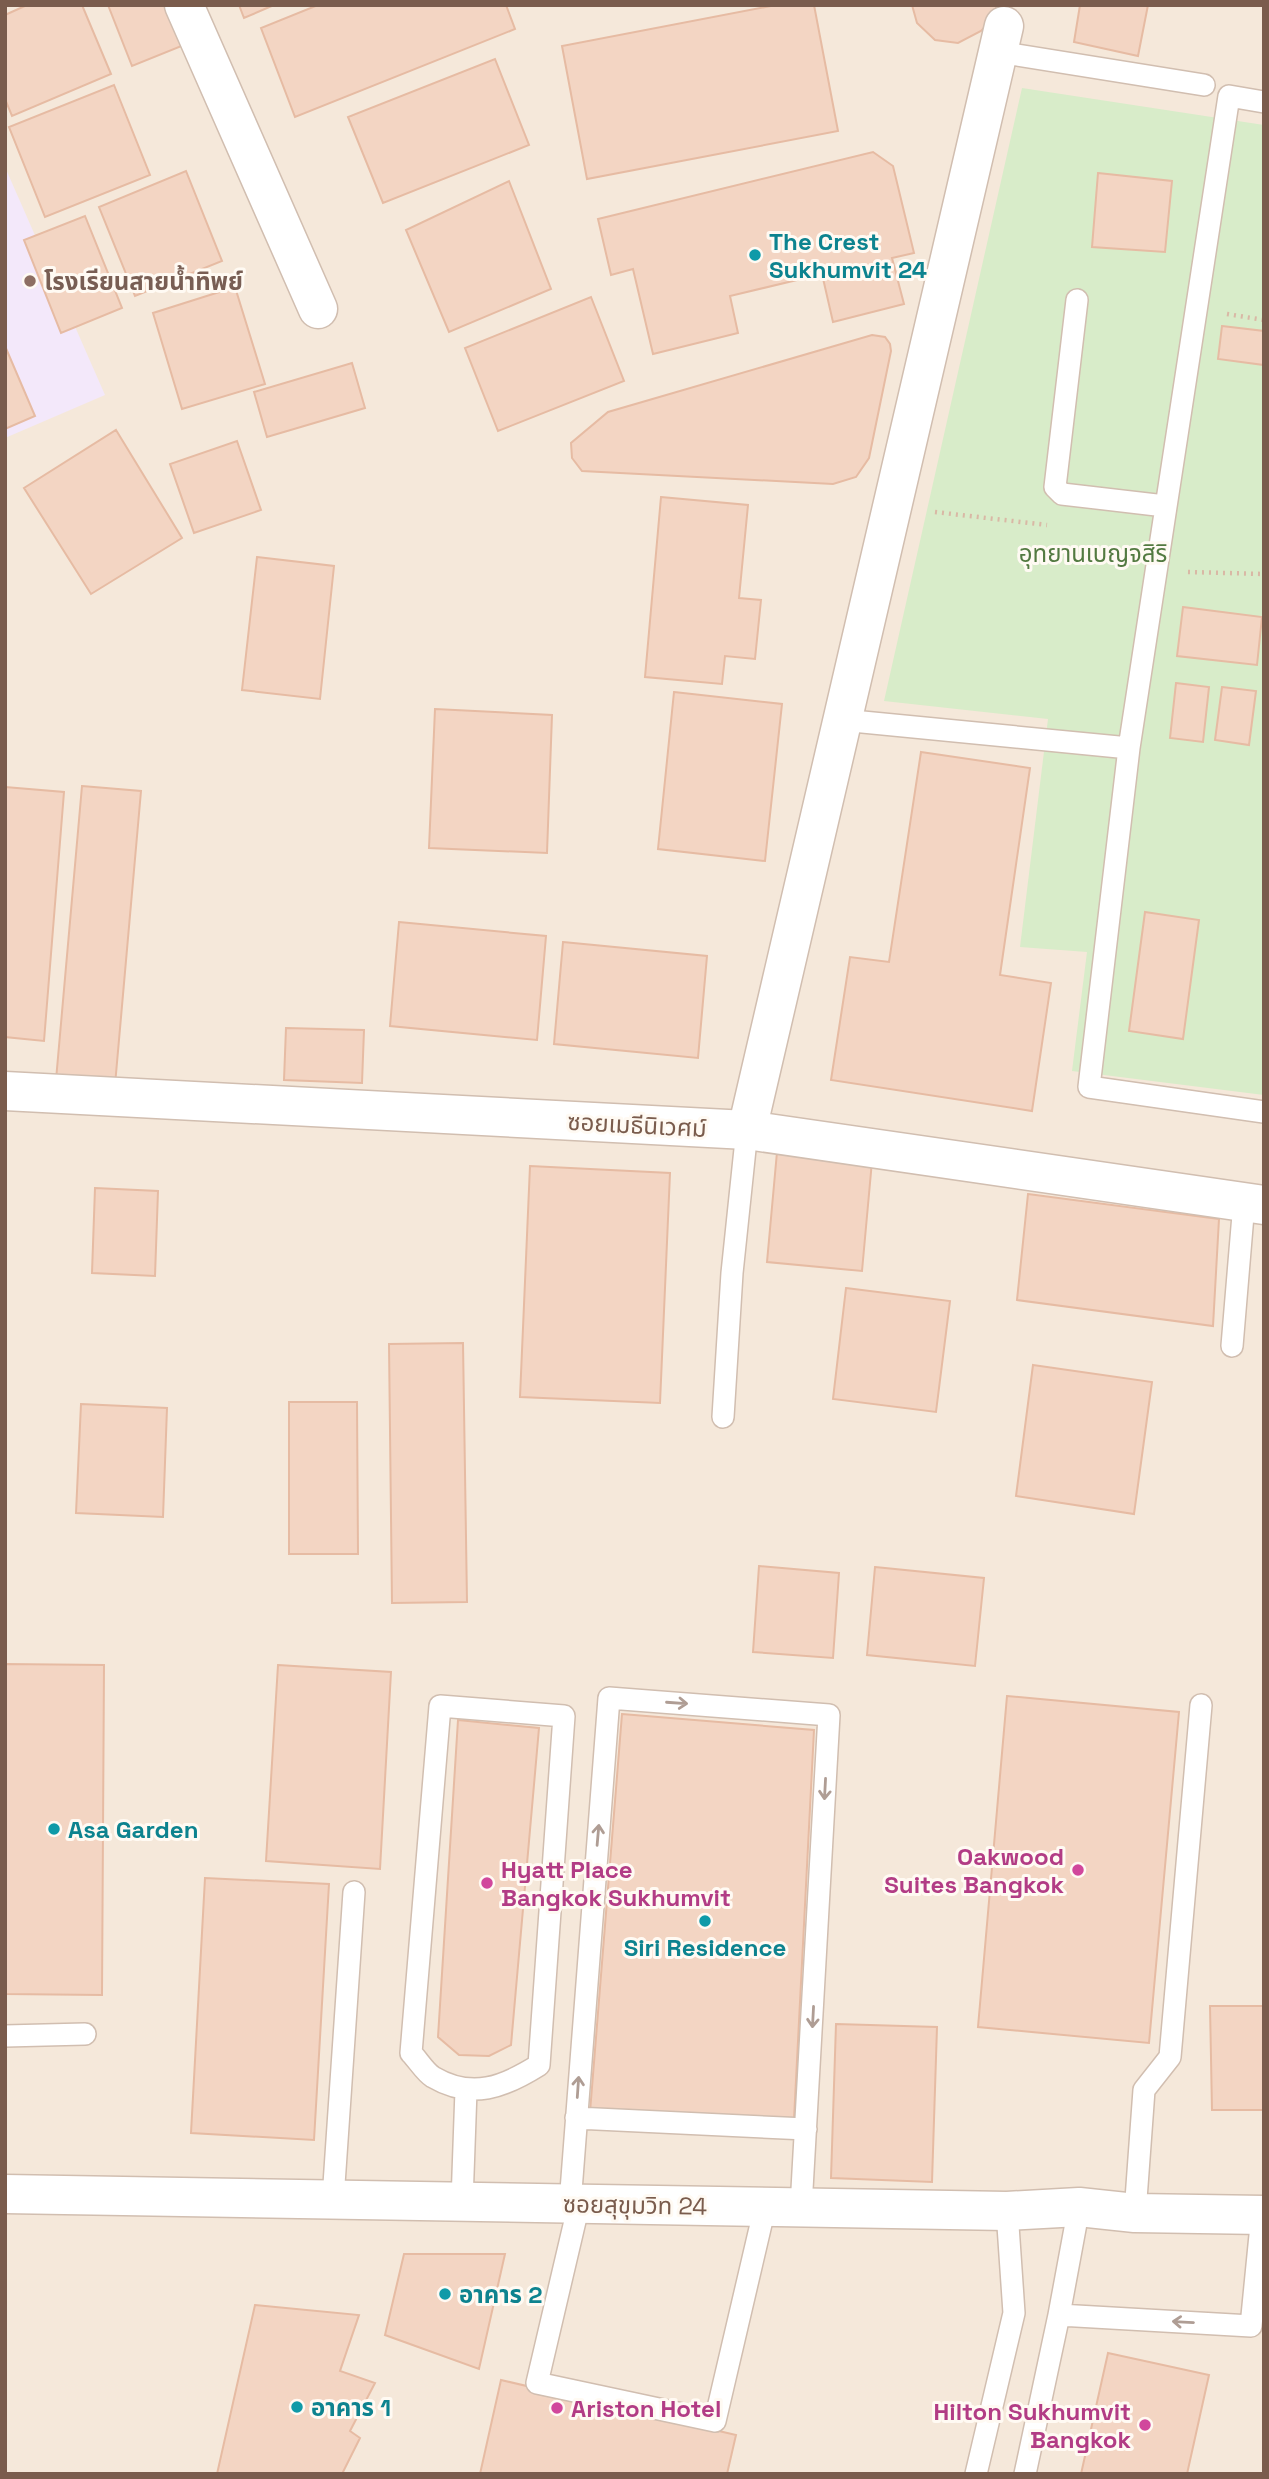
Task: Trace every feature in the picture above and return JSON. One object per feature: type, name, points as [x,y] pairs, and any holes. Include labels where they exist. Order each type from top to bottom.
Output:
[{"type":"street","points":[[184,5],[318,309]]},
{"type":"street","points":[[747,1130],[1001,39]]},
{"type":"street","name":"ซอยเมธีนิเวศม์","points":[[5,1091],[747,1130],[1254,1204]]},
{"type":"street","name":"ซอยสุขุมวิท 24","points":[[5,2194],[1007,2211],[1079,2207],[1135,2213],[1263,2215]]},
{"type":"lane","points":[[1001,39],[1204,85]]},
{"type":"lane","points":[[1264,102],[1228,96],[1129,748],[1089,1087],[1264,1112]]},
{"type":"lane","points":[[1077,300],[1055,487],[1062,494],[1165,506]]},
{"type":"lane","points":[[842,720],[1129,748]]},
{"type":"lane","points":[[723,1418],[732,1273],[747,1130]]},
{"type":"lane","points":[[1232,1346],[1254,1204]]},
{"type":"lane","points":[[608,1698],[829,1715],[806,2129],[715,2421],[537,2383],[575,2204],[576,2118],[608,1698]]},
{"type":"lane","points":[[1135,2213],[1144,2090],[1170,2057],[1201,1705]]},
{"type":"lane","points":[[440,1706],[564,1716],[539,2065],[514,2081],[486,2089],[466,2090],[431,2076],[411,2053],[440,1706]]},
{"type":"lane","points":[[333,2199],[354,1892]]},
{"type":"lane","points":[[5,2036],[85,2034]]},
{"type":"lane","points":[[462,2202],[466,2090]]},
{"type":"lane","points":[[576,2118],[806,2129]]},
{"type":"lane","points":[[1025,2474],[1079,2207]]},
{"type":"lane","points":[[976,2474],[1014,2313],[1007,2211]]},
{"type":"lane","points":[[1059,2315],[1251,2326],[1263,2215]]},
{"type":"path","points":[[892,508],[1053,526]]},
{"type":"path","points":[[1157,570],[1264,574]]},
{"type":"shaded area","points":[[5,5],[1264,5],[1264,2474],[5,2474]]},
{"type":"shaded area","name":"โรงเรียนสายน้ำทิพย์","points":[[5,167],[105,395],[5,438]]},
{"type":"green space","name":"อุทยานเบญจสิริ","points":[[1022,88],[1264,125],[1264,1095],[1072,1071],[1087,952],[1020,947],[1048,719],[884,701]]},
{"type":"building","points":[[27,5],[82,5],[111,74],[12,116],[5,99],[5,15]]},
{"type":"building","points":[[108,5],[174,5],[189,43],[132,66]]},
{"type":"building","points":[[239,5],[274,5],[244,18]]},
{"type":"building","points":[[318,5],[506,5],[515,29],[295,117],[261,28]]},
{"type":"building","points":[[776,5],[814,5],[838,131],[587,179],[562,46]]},
{"type":"building","points":[[912,5],[996,5],[996,16],[981,31],[958,43],[935,40],[917,23]]},
{"type":"building","points":[[1080,5],[1148,5],[1138,56],[1074,42]]},
{"type":"building","points":[[495,59],[529,145],[383,203],[348,117]]},
{"type":"building","points":[[114,85],[150,175],[45,217],[9,127]]},
{"type":"building","name":"The Crest Sukhumvit 24","points":[[873,152],[893,166],[914,253],[892,258],[904,304],[833,322],[822,274],[730,296],[738,333],[653,354],[633,269],[611,275],[598,219]]},
{"type":"building","points":[[186,171],[222,261],[135,296],[99,207]]},
{"type":"building","points":[[1098,173],[1172,181],[1165,252],[1092,247]]},
{"type":"building","points":[[509,181],[551,289],[449,332],[406,230]]},
{"type":"building","points":[[85,216],[122,308],[61,333],[24,240]]},
{"type":"building","points":[[235,287],[265,384],[182,409],[153,313]]},
{"type":"building","points":[[591,297],[624,381],[498,431],[465,348]]},
{"type":"building","points":[[1222,326],[1264,331],[1264,365],[1218,359]]},
{"type":"building","points":[[872,335],[885,337],[891,351],[869,458],[856,477],[833,484],[582,471],[572,458],[571,443],[608,412]]},
{"type":"building","points":[[5,346],[35,416],[5,429]]},
{"type":"building","points":[[352,363],[365,408],[267,437],[254,392]]},
{"type":"building","points":[[116,430],[182,538],[91,594],[24,488]]},
{"type":"building","points":[[237,441],[261,510],[194,533],[170,464]]},
{"type":"building","points":[[661,497],[748,505],[739,598],[761,600],[755,659],[725,656],[722,684],[645,677]]},
{"type":"building","points":[[257,557],[334,566],[320,699],[242,690]]},
{"type":"building","points":[[1183,607],[1262,617],[1257,665],[1177,656]]},
{"type":"building","points":[[1176,683],[1209,687],[1203,742],[1170,738]]},
{"type":"building","points":[[1222,687],[1256,691],[1249,745],[1215,740]]},
{"type":"building","points":[[674,692],[782,704],[765,861],[658,849]]},
{"type":"building","points":[[435,709],[552,715],[547,853],[429,848]]},
{"type":"building","points":[[921,752],[1030,768],[1000,975],[1051,983],[1032,1111],[831,1080],[850,957],[889,962]]},
{"type":"building","points":[[82,786],[141,791],[115,1085],[56,1080]]},
{"type":"building","points":[[5,787],[64,792],[44,1041],[5,1037]]},
{"type":"building","points":[[1145,912],[1199,920],[1183,1039],[1129,1031]]},
{"type":"building","points":[[399,922],[546,936],[537,1040],[390,1026]]},
{"type":"building","points":[[563,942],[707,956],[698,1058],[554,1044]]},
{"type":"building","points":[[286,1028],[364,1030],[362,1083],[284,1080]]},
{"type":"building","points":[[777,1152],[872,1161],[862,1271],[767,1262]]},
{"type":"building","points":[[530,1166],[670,1173],[660,1403],[520,1397]]},
{"type":"building","points":[[95,1188],[158,1191],[155,1276],[92,1273]]},
{"type":"building","points":[[1028,1194],[1219,1219],[1213,1326],[1017,1300]]},
{"type":"building","points":[[846,1288],[950,1301],[936,1412],[833,1399]]},
{"type":"building","points":[[463,1343],[467,1602],[392,1603],[389,1344]]},
{"type":"building","points":[[1033,1365],[1152,1382],[1134,1514],[1016,1496]]},
{"type":"building","points":[[289,1402],[357,1402],[358,1554],[289,1554]]},
{"type":"building","points":[[81,1404],[167,1408],[163,1517],[76,1513]]},
{"type":"building","points":[[759,1566],[839,1573],[833,1658],[753,1652]]},
{"type":"building","points":[[875,1567],[984,1578],[975,1666],[867,1655]]},
{"type":"building","name":"Asa Garden","points":[[5,1664],[104,1665],[102,1995],[5,1994]]},
{"type":"building","points":[[278,1665],[391,1672],[380,1869],[266,1861]]},
{"type":"building","name":"Oakwood Suites Bangkok","points":[[1007,1696],[1179,1712],[1149,2043],[978,2027]]},
{"type":"building","name":"Siri Residence","points":[[622,1714],[814,1730],[794,2119],[590,2112]]},
{"type":"building","name":"Hyatt Place Bangkok Sukhumvit","points":[[458,1720],[539,1728],[511,2045],[489,2056],[459,2055],[438,2037]]},
{"type":"building","points":[[205,1878],[329,1884],[314,2140],[191,2133]]},
{"type":"building","points":[[1210,2006],[1264,2006],[1264,2110],[1212,2110]]},
{"type":"building","points":[[836,2024],[937,2027],[932,2182],[831,2178]]},
{"type":"building","name":"อาคาร 2","points":[[404,2254],[505,2254],[479,2369],[385,2335]]},
{"type":"building","name":"อาคาร 1","points":[[255,2305],[359,2315],[340,2371],[375,2383],[350,2431],[360,2438],[342,2474],[217,2474]]},
{"type":"building","name":"Hilton Sukhumvit Bangkok","points":[[1108,2353],[1209,2375],[1187,2474],[1081,2474]]},
{"type":"building","name":"Ariston Hotel","points":[[501,2380],[736,2435],[727,2474],[480,2474]]},
{"type":"place","name":"The Crest Sukhumvit 24","points":[[755,255]]},
{"type":"place","name":"โรงเรียนสายน้ำทิพย์","points":[[30,281]]},
{"type":"place","name":"Asa Garden","points":[[54,1829]]},
{"type":"place","name":"Oakwood Suites Bangkok","points":[[1078,1870]]},
{"type":"place","name":"Hyatt Place Bangkok Sukhumvit","points":[[487,1883]]},
{"type":"place","name":"Siri Residence","points":[[705,1921]]},
{"type":"place","name":"อาคาร 2","points":[[445,2294]]},
{"type":"place","name":"อาคาร 1","points":[[297,2407]]},
{"type":"place","name":"Ariston Hotel","points":[[557,2408]]},
{"type":"place","name":"Hilton Sukhumvit Bangkok","points":[[1145,2425]]}]
